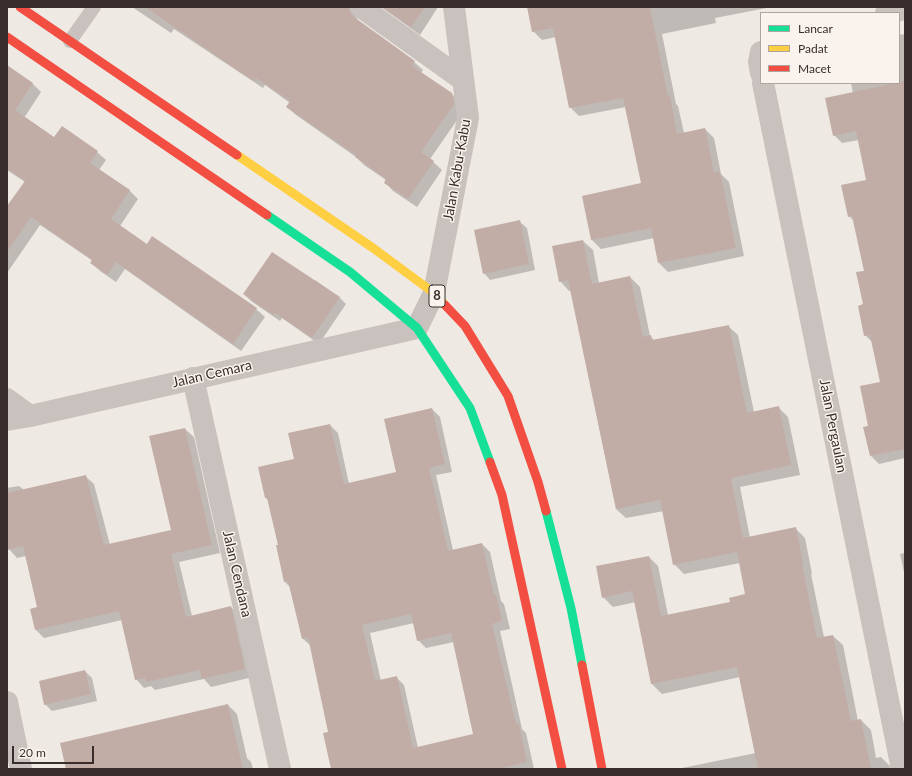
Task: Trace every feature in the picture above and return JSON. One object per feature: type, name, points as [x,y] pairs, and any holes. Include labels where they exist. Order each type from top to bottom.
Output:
[{"type":"highway","name":"8","points":[[20,7],[373,248],[434,293],[465,326],[508,396],[538,482],[571,608],[602,769]]},
{"type":"highway","points":[[7,37],[350,272],[417,328],[470,408],[502,495],[562,769]]},
{"type":"street","points":[[361,7],[463,80]]},
{"type":"street","name":"Jalan Kabu-Kabu","points":[[417,328],[434,293],[468,118],[454,7]]},
{"type":"street","points":[[891,12],[905,9]]},
{"type":"street","name":"Jalan Pergaulan","points":[[764,84],[902,769]]},
{"type":"street","name":"Jalan Cemara","points":[[7,420],[417,328]]},
{"type":"street","name":"Jalan Cendana","points":[[193,378],[280,769]]},
{"type":"street","points":[[7,399],[30,416]]},
{"type":"street","points":[[7,702],[21,769]]},
{"type":"lane","points":[[70,41],[94,7]]},
{"type":"building","points":[[145,7],[349,7],[350,12],[354,17],[415,61],[412,66],[452,93],[454,104],[421,152],[434,161],[408,199],[384,183],[386,179],[355,157],[356,155],[286,107],[290,101],[256,78],[254,81],[237,70]]},
{"type":"building","points":[[382,7],[425,7],[411,27]]},
{"type":"building","points":[[527,7],[650,7],[677,134],[705,128],[714,173],[720,172],[736,248],[658,263],[651,228],[591,240],[582,196],[641,183],[623,98],[569,108],[553,28],[532,32]]},
{"type":"building","points":[[7,65],[33,83],[15,110],[54,137],[62,126],[98,151],[90,163],[130,190],[111,219],[147,244],[152,236],[257,308],[233,344],[116,262],[107,275],[90,263],[92,260],[31,217],[7,252],[7,206],[25,181],[7,169]]},
{"type":"building","points":[[905,81],[905,449],[870,456],[863,427],[868,426],[860,386],[880,382],[870,335],[864,336],[858,306],[863,304],[856,272],[864,271],[852,216],[848,217],[841,185],[866,180],[856,131],[833,136],[825,98],[891,84],[900,84],[900,82]]},
{"type":"building","points":[[520,220],[529,264],[483,274],[474,230]]},
{"type":"building","points":[[583,240],[592,284],[630,276],[643,337],[651,335],[652,340],[729,325],[747,413],[779,406],[791,465],[731,478],[743,538],[796,527],[817,638],[833,635],[851,721],[861,719],[871,769],[758,769],[737,667],[651,684],[632,591],[602,598],[596,566],[649,556],[661,616],[730,602],[729,598],[745,594],[737,552],[673,565],[660,500],[616,509],[568,280],[559,282],[552,246]]},
{"type":"building","points":[[272,252],[340,297],[312,338],[275,313],[273,315],[243,294]]},
{"type":"building","points":[[432,408],[445,464],[429,468],[448,551],[482,543],[494,595],[496,595],[502,621],[492,624],[516,724],[519,724],[527,762],[499,769],[331,769],[323,733],[328,732],[308,637],[302,639],[288,581],[284,582],[276,545],[278,545],[258,467],[294,459],[288,433],[330,424],[344,484],[396,472],[384,419]],"holes":[[[411,614],[417,641],[451,633],[473,734],[413,748],[397,676],[375,681],[362,625]]]},
{"type":"building","points":[[185,428],[212,545],[171,554],[186,617],[231,606],[245,669],[202,679],[200,670],[146,682],[145,678],[135,680],[119,611],[35,630],[30,609],[37,607],[23,546],[7,550],[7,493],[86,475],[104,545],[171,530],[149,436]]},
{"type":"building","points":[[85,670],[91,694],[44,705],[39,681]]},
{"type":"building","points":[[228,704],[243,769],[66,769],[60,743]]},
{"type":"traffic: fast","points":[[267,215],[350,272],[417,328],[470,408],[490,462]]},
{"type":"traffic: fast","points":[[546,511],[571,608],[582,665]]},
{"type":"traffic: slow","points":[[237,155],[373,248],[434,293],[445,305]]},
{"type":"traffic: jam","points":[[20,7],[237,155]]},
{"type":"traffic: jam","points":[[7,37],[267,215]]},
{"type":"traffic: jam","points":[[445,305],[465,326],[508,396],[538,482],[546,511]]},
{"type":"traffic: jam","points":[[490,462],[502,495],[562,769]]},
{"type":"traffic: jam","points":[[582,665],[602,769]]}]
